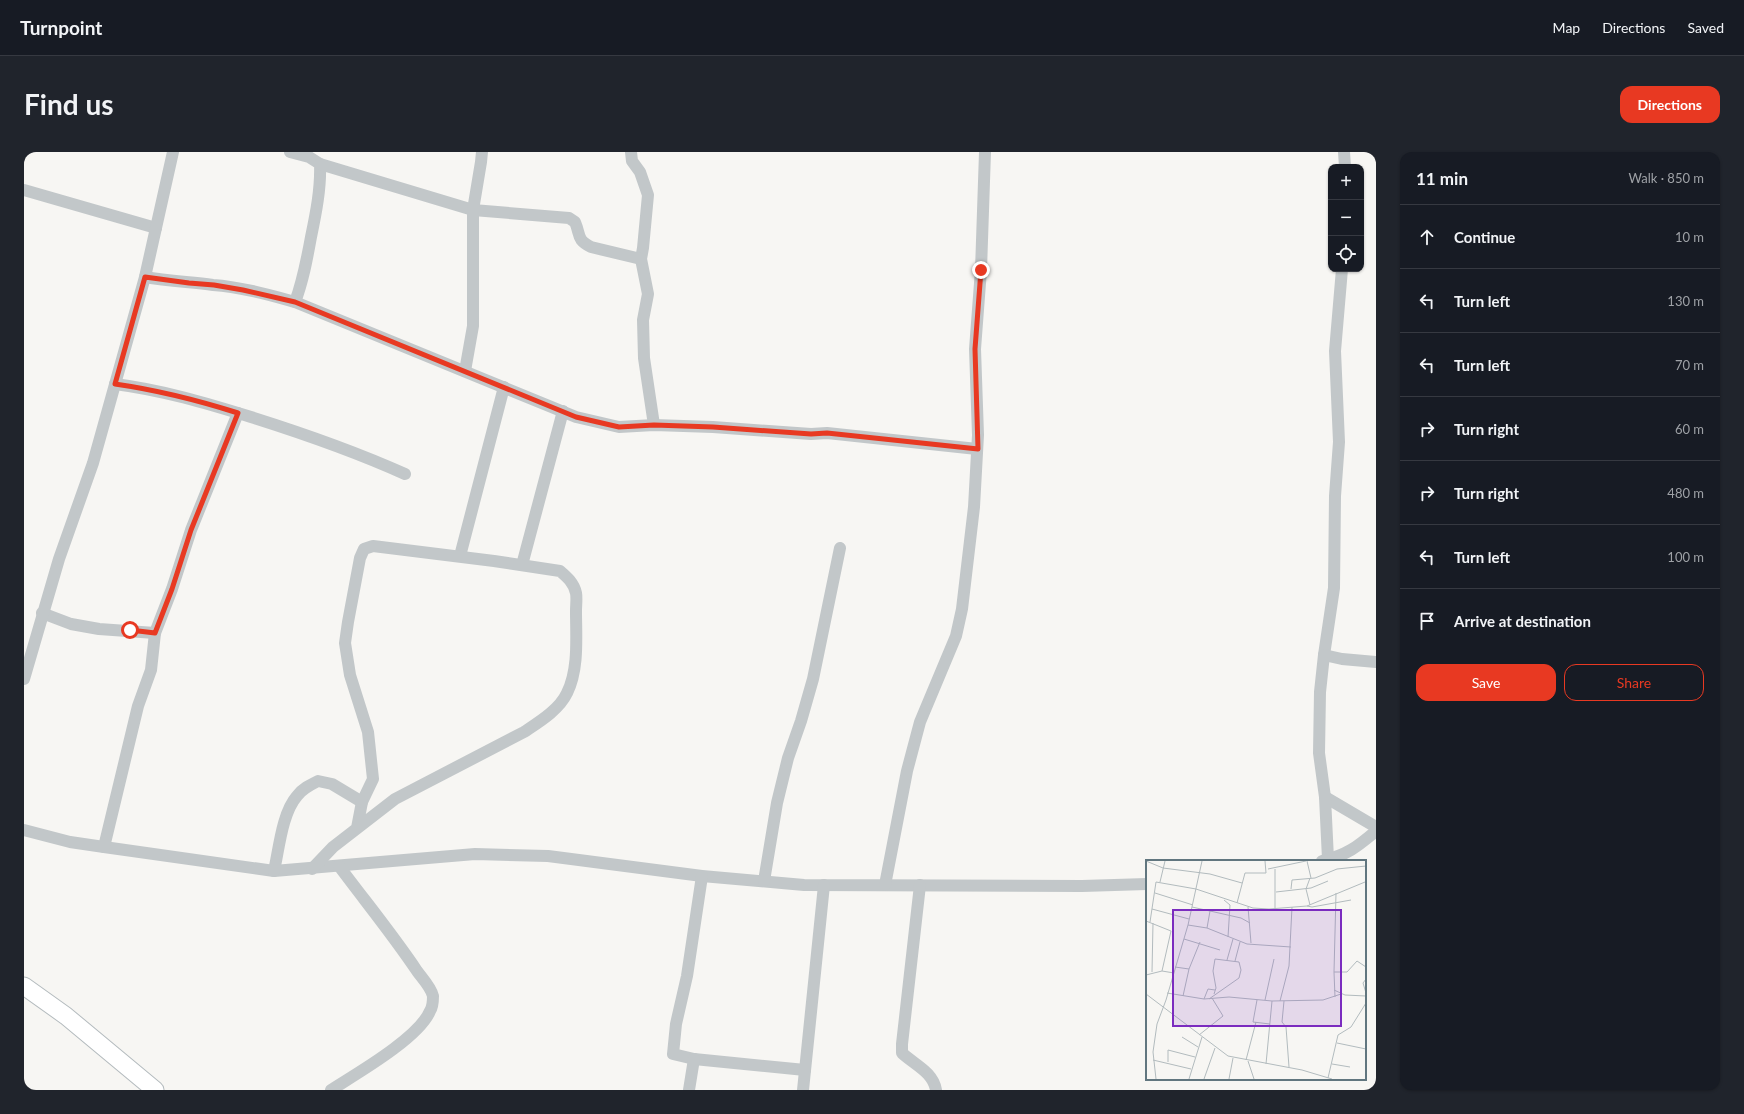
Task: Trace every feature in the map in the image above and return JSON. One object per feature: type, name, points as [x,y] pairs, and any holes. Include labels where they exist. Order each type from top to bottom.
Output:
[{"type":"street","points":[[24,679],[27,660],[59,559],[93,464],[145,277],[173,152]]},
{"type":"street","points":[[290,152],[309,157],[320,164],[473,210],[569,218],[575,222],[580,239],[591,247],[641,259]]},
{"type":"street","points":[[465,371],[473,326],[473,210],[482,152]]},
{"type":"street","points":[[631,152],[632,161],[640,172],[648,195],[641,259],[648,294],[643,320],[644,358],[654,425]]},
{"type":"street","points":[[884,885],[907,771],[920,722],[956,636],[962,609],[974,507],[978,449],[975,349],[981,270],[985,152]]},
{"type":"street","points":[[1344,152],[1345,164]]},
{"type":"street","points":[[295,302],[304,274],[315,217],[321,174],[320,164]]},
{"type":"street","points":[[24,190],[156,228]]},
{"type":"street","points":[[1342,272],[1335,351],[1339,442],[1335,496],[1334,588],[1320,686],[1319,753],[1325,797],[1325,860],[1341,856],[1357,847],[1376,831]]},
{"type":"street","points":[[145,277],[214,285],[264,294],[295,302],[563,412],[576,417],[619,427],[654,425],[713,427],[811,434],[827,433],[978,449]]},
{"type":"street","points":[[115,384],[144,388],[196,400],[238,413],[333,444],[405,474]]},
{"type":"street","points":[[460,556],[504,387]]},
{"type":"street","points":[[522,565],[563,412]]},
{"type":"street","points":[[104,847],[138,706],[151,670],[155,633],[172,589],[191,530],[238,413]]},
{"type":"street","points":[[312,869],[333,847],[395,799],[475,756],[524,732],[540,722],[566,694],[573,678],[576,635],[576,592],[570,580],[560,571],[460,556],[373,546],[364,549],[360,558],[348,622],[346,643],[350,675],[368,732],[373,779],[362,802],[357,828]]},
{"type":"street","points":[[764,881],[777,803],[788,758],[801,721],[813,679],[827,618],[840,548]]},
{"type":"street","points":[[42,613],[71,624],[99,629],[155,633]]},
{"type":"street","points":[[1324,655],[1342,659],[1376,662]]},
{"type":"street","points":[[274,871],[288,811],[296,796],[304,789],[318,781],[332,784],[362,802]]},
{"type":"street","points":[[1325,797],[1376,827]]},
{"type":"street","points":[[24,830],[70,842],[274,871],[482,854],[548,856],[702,876],[824,885],[1082,886],[1146,884]]},
{"type":"street","points":[[331,1090],[385,1054],[415,1031],[430,1012],[433,997],[428,986],[407,956],[339,866]]},
{"type":"street","points":[[702,876],[687,976],[676,1024],[672,1054],[694,1059],[805,1070]]},
{"type":"street","points":[[803,1090],[824,885]]},
{"type":"street","points":[[920,885],[902,1053],[931,1077],[936,1090]]},
{"type":"street","points":[[24,986],[66,1016],[155,1090]]},
{"type":"street","points":[[689,1090],[694,1059]]},
{"type":"route","points":[[130,630],[155,633],[172,589],[191,530],[238,413],[196,400],[144,388],[115,384],[145,277],[167,281],[214,285],[295,302],[576,417],[619,427],[654,425],[713,427],[811,434],[827,433],[978,449],[975,349],[981,270]]}]
